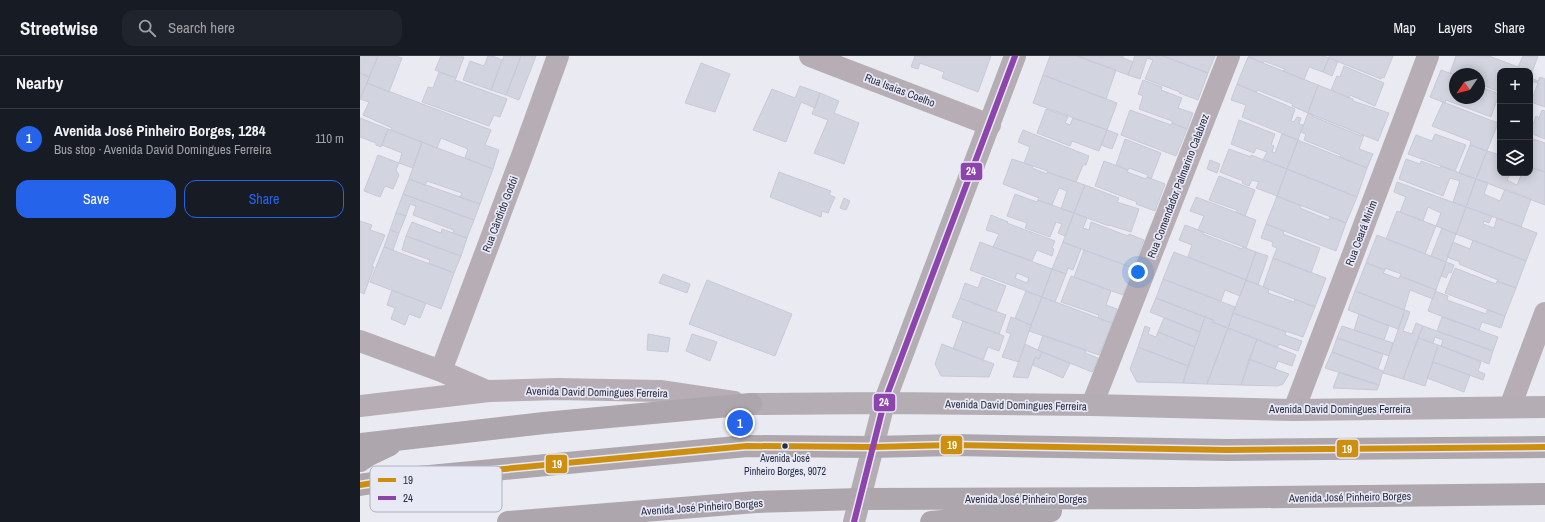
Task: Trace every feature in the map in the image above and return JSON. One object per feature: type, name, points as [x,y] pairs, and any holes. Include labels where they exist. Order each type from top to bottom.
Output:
[{"type":"main road","points":[[360,444],[544,423],[751,404]]},
{"type":"main road","points":[[360,461],[369,455],[404,440]]},
{"type":"main road","points":[[502,469],[747,446],[954,445],[1227,450],[1545,447]]},
{"type":"main road","points":[[360,485],[370,483]]},
{"type":"main road","name":"Avenida José Pinheiro Borges","points":[[508,522],[756,502],[860,499],[1193,498],[1545,494]]},
{"type":"main road","points":[[931,522],[1193,498]]},
{"type":"street","name":"Rua Cândido Godói","points":[[441,371],[558,56]]},
{"type":"street","name":"Rua Isaias Coelho","points":[[810,56],[990,125]]},
{"type":"street","points":[[854,522],[884,403],[1016,56]]},
{"type":"street","name":"Rua Comendador Palmarino Calabrez","points":[[1092,405],[1229,56]]},
{"type":"street","name":"Rua Ceará Mirim","points":[[1294,410],[1428,56]]},
{"type":"street","points":[[1510,407],[1545,313]]},
{"type":"street","name":"Avenida David Domingues Ferreira","points":[[360,341],[441,371],[489,391]]},
{"type":"street","name":"Avenida David Domingues Ferreira","points":[[360,406],[489,391],[557,389],[660,391],[751,404],[884,403],[1092,405],[1294,410],[1545,407]]},
{"type":"building","points":[[360,56],[378,56],[369,77],[360,73]]},
{"type":"building","points":[[378,56],[395,56],[402,58],[389,92],[367,83]]},
{"type":"building","points":[[441,56],[464,57],[456,78],[435,70]]},
{"type":"building","points":[[488,56],[493,56],[502,60],[491,90],[463,80],[470,61],[484,66]]},
{"type":"building","points":[[504,56],[521,56],[506,95],[491,90]]},
{"type":"building","points":[[521,56],[536,56],[519,100],[506,95]]},
{"type":"building","points":[[915,56],[991,56],[978,92],[942,78],[944,72],[920,63],[918,69],[911,67]]},
{"type":"building","points":[[1050,56],[1077,56],[1116,70],[1106,99],[1043,75]]},
{"type":"building","points":[[1077,56],[1123,56],[1123,58],[1133,62],[1128,75]]},
{"type":"building","points":[[1135,56],[1163,56],[1208,73],[1198,100],[1145,79],[1153,60],[1147,58],[1140,79],[1128,75]]},
{"type":"building","points":[[1163,56],[1215,56],[1208,73]]},
{"type":"building","points":[[1248,56],[1324,56],[1329,58],[1323,72],[1309,67],[1304,80],[1283,71],[1285,69],[1264,61],[1263,63]]},
{"type":"building","points":[[1329,56],[1393,56],[1384,78],[1382,77],[1381,79],[1329,58]]},
{"type":"building","points":[[1456,56],[1489,56],[1518,67],[1497,68],[1497,91],[1485,86],[1485,68],[1452,68]]},
{"type":"building","points":[[1523,56],[1538,56],[1533,69],[1533,68],[1518,67]]},
{"type":"building","points":[[1248,57],[1318,85],[1308,113],[1292,106],[1293,104],[1237,84]]},
{"type":"building","points":[[1329,58],[1338,61],[1332,76],[1323,72]]},
{"type":"building","points":[[701,63],[730,74],[715,112],[685,103]]},
{"type":"building","points":[[1344,66],[1384,83],[1375,106],[1350,95],[1349,98],[1331,90],[1337,76],[1340,77]]},
{"type":"building","points":[[1441,70],[1449,73],[1449,101],[1446,100],[1445,103],[1430,97]]},
{"type":"building","points":[[439,72],[456,78],[455,80],[507,99],[500,117],[494,115],[489,126],[422,102],[428,87],[433,88]]},
{"type":"building","points":[[360,73],[369,77],[360,99]]},
{"type":"building","points":[[1043,75],[1117,103],[1107,130],[1033,103]]},
{"type":"building","points":[[1540,77],[1545,79],[1545,107],[1533,103],[1533,97],[1538,83],[1533,82],[1533,79],[1538,81]]},
{"type":"building","points":[[1143,80],[1162,87],[1161,90],[1182,98],[1178,108],[1193,113],[1187,129],[1172,123],[1172,121],[1139,109],[1143,96],[1138,94]]},
{"type":"building","points":[[367,83],[491,130],[485,145],[499,150],[493,169],[465,158],[468,149],[441,138],[437,148],[391,130],[392,128],[363,115],[369,102],[360,99]]},
{"type":"building","points":[[1237,84],[1295,109],[1291,121],[1294,122],[1297,117],[1301,118],[1299,124],[1303,125],[1298,140],[1242,117],[1246,105],[1231,100]]},
{"type":"building","points":[[1318,85],[1353,99],[1353,101],[1389,113],[1378,141],[1308,113]]},
{"type":"building","points":[[800,86],[820,93],[815,108],[801,102],[786,142],[753,130],[772,89],[795,98]]},
{"type":"building","points":[[1485,88],[1497,93],[1497,100],[1491,117],[1457,104],[1485,104]]},
{"type":"building","points":[[820,93],[839,101],[834,113],[859,123],[844,164],[814,153],[828,120],[812,114]]},
{"type":"building","points":[[1443,102],[1497,123],[1487,151],[1470,145],[1471,141],[1432,126]]},
{"type":"building","points":[[1046,109],[1068,117],[1065,123],[1070,125],[1073,118],[1107,130],[1099,151],[1072,141],[1070,146],[1037,133]]},
{"type":"building","points":[[1130,110],[1171,125],[1172,123],[1187,129],[1176,156],[1121,135]]},
{"type":"building","points":[[1542,110],[1545,111],[1545,139],[1533,134],[1533,124],[1536,116],[1539,118]]},
{"type":"building","points":[[1308,113],[1361,136],[1362,134],[1364,135],[1359,149],[1373,154],[1367,168],[1340,157],[1341,155],[1304,140],[1306,134],[1301,132]]},
{"type":"building","points":[[360,118],[388,129],[381,147],[376,145],[376,143],[360,137]]},
{"type":"building","points":[[1239,120],[1275,134],[1271,145],[1274,146],[1272,152],[1275,153],[1282,134],[1298,140],[1287,169],[1263,160],[1267,152],[1256,148],[1254,153],[1231,144]]},
{"type":"building","points":[[388,129],[422,142],[413,168],[399,163],[402,153],[382,145]]},
{"type":"building","points":[[1023,130],[1089,156],[1086,165],[1083,165],[1076,182],[1024,163],[1030,147],[1018,142]]},
{"type":"building","points":[[1107,130],[1118,134],[1112,149],[1101,145]]},
{"type":"building","points":[[1435,134],[1466,145],[1455,171],[1408,154],[1416,135],[1432,141]]},
{"type":"building","points":[[1125,139],[1161,153],[1151,179],[1147,177],[1148,175],[1116,165]]},
{"type":"building","points":[[1533,139],[1545,143],[1545,172],[1533,168]]},
{"type":"building","points":[[1298,140],[1367,168],[1357,197],[1287,169]]},
{"type":"building","points":[[422,142],[493,169],[480,204],[460,197],[462,193],[427,181],[425,185],[409,179]]},
{"type":"building","points":[[1470,145],[1487,151],[1476,179],[1459,173]]},
{"type":"building","points":[[1229,149],[1251,157],[1251,155],[1287,169],[1277,196],[1256,188],[1259,182],[1252,180],[1249,186],[1242,183],[1243,181],[1220,172]]},
{"type":"building","points":[[1487,151],[1497,154],[1497,176],[1509,176],[1507,180],[1517,185],[1521,176],[1533,176],[1533,168],[1545,172],[1545,205],[1476,179]]},
{"type":"building","points":[[378,155],[399,163],[396,170],[399,175],[393,189],[385,186],[380,197],[364,191]]},
{"type":"building","points":[[1012,159],[1033,166],[1032,168],[1047,174],[1047,172],[1085,185],[1074,213],[1061,209],[1067,191],[1059,188],[1052,205],[1038,200],[1039,198],[1003,184]]},
{"type":"building","points":[[1406,159],[1420,164],[1421,161],[1440,168],[1441,166],[1476,179],[1466,207],[1453,202],[1460,181],[1450,178],[1443,196],[1399,179]]},
{"type":"building","points":[[1210,160],[1220,164],[1217,173],[1207,169]]},
{"type":"building","points":[[1104,161],[1128,170],[1127,172],[1146,179],[1147,177],[1165,184],[1155,211],[1136,204],[1137,202],[1095,186]]},
{"type":"building","points":[[1287,169],[1357,197],[1346,223],[1277,196]]},
{"type":"building","points":[[779,172],[831,191],[829,195],[835,197],[828,213],[822,211],[821,217],[770,197]]},
{"type":"building","points":[[1219,176],[1255,190],[1245,216],[1236,212],[1237,210],[1209,200]]},
{"type":"building","points":[[409,179],[480,204],[474,220],[403,194]]},
{"type":"building","points":[[1476,179],[1488,183],[1484,194],[1500,201],[1505,189],[1531,199],[1521,227],[1466,207]]},
{"type":"building","points":[[1397,182],[1466,207],[1456,234],[1436,226],[1441,213],[1428,207],[1423,221],[1400,212],[1406,197],[1394,192]]},
{"type":"building","points":[[1085,185],[1119,198],[1117,202],[1139,209],[1131,232],[1109,226],[1074,213]]},
{"type":"building","points":[[403,194],[474,220],[467,238],[453,233],[454,230],[413,215],[416,206],[410,204],[406,216],[396,213]]},
{"type":"building","points":[[1015,194],[1037,202],[1038,200],[1074,213],[1065,236],[1058,233],[1062,224],[1056,222],[1050,237],[1025,228],[1027,223],[1007,216]]},
{"type":"building","points":[[1277,196],[1301,206],[1300,208],[1329,220],[1330,217],[1346,223],[1336,251],[1266,224]]},
{"type":"building","points":[[1196,197],[1256,220],[1246,248],[1198,230],[1204,216],[1190,211]]},
{"type":"building","points":[[844,198],[850,201],[846,210],[840,208]]},
{"type":"building","points":[[1466,207],[1492,216],[1489,223],[1484,221],[1483,224],[1494,228],[1497,218],[1537,233],[1526,261],[1456,234]]},
{"type":"building","points":[[1397,211],[1436,226],[1425,254],[1386,239]]},
{"type":"building","points":[[396,213],[406,216],[399,233],[390,230]]},
{"type":"building","points":[[1074,213],[1087,218],[1083,228],[1089,230],[1091,222],[1128,236],[1129,234],[1144,240],[1133,268],[1063,242]]},
{"type":"building","points":[[991,215],[1008,222],[1007,223],[1055,241],[1052,248],[1054,249],[1052,256],[1037,250],[1032,261],[993,247],[999,234],[986,230]]},
{"type":"building","points":[[360,221],[372,225],[370,230],[385,235],[372,266],[374,267],[364,294],[360,292]]},
{"type":"building","points":[[412,222],[441,233],[442,229],[467,238],[461,256],[406,236]]},
{"type":"building","points":[[1266,224],[1284,231],[1283,234],[1320,248],[1311,273],[1273,258],[1277,248],[1272,246],[1273,242],[1261,238]]},
{"type":"building","points":[[1185,225],[1204,232],[1203,234],[1242,249],[1243,247],[1256,252],[1246,280],[1188,257],[1192,245],[1179,240]]},
{"type":"building","points":[[1442,228],[1456,234],[1446,262],[1431,256]]},
{"type":"building","points":[[390,230],[399,233],[393,250],[384,247]]},
{"type":"building","points":[[1377,235],[1446,262],[1436,290],[1400,276],[1401,274],[1366,263]]},
{"type":"building","points":[[406,236],[461,256],[454,273],[429,263],[430,260],[402,250]]},
{"type":"building","points":[[1473,240],[1526,261],[1516,288],[1459,264],[1460,262],[1447,257],[1453,242],[1470,249]]},
{"type":"building","points":[[980,242],[1052,269],[1042,297],[970,270]],"holes":[[[1017,273],[1029,278],[1027,283],[1015,278]]]},
{"type":"building","points":[[1063,242],[1081,249],[1073,270],[1068,268],[1066,274],[1052,269]]},
{"type":"building","points":[[384,247],[454,273],[441,309],[370,282]]},
{"type":"building","points":[[1084,250],[1133,268],[1123,295],[1074,277]]},
{"type":"building","points":[[1174,252],[1246,280],[1240,296],[1225,290],[1221,301],[1163,279]]},
{"type":"building","points":[[1256,252],[1268,256],[1258,285],[1246,280]]},
{"type":"building","points":[[1273,258],[1326,278],[1315,307],[1263,287]]},
{"type":"building","points":[[1446,262],[1454,265],[1451,273],[1449,272],[1446,278],[1441,276]]},
{"type":"building","points":[[1366,263],[1385,270],[1383,273],[1399,279],[1400,276],[1436,290],[1433,299],[1410,290],[1404,310],[1355,291]]},
{"type":"building","points":[[1455,268],[1496,284],[1497,281],[1516,288],[1505,316],[1445,293]]},
{"type":"building","points":[[1052,269],[1066,274],[1055,302],[1042,297]]},
{"type":"building","points":[[663,274],[690,284],[687,293],[659,283]]},
{"type":"building","points":[[1071,276],[1111,291],[1106,305],[1117,309],[1112,323],[1098,318],[1099,315],[1061,302]]},
{"type":"building","points":[[982,277],[1006,286],[996,312],[960,298],[965,283],[978,288]]},
{"type":"building","points":[[1163,279],[1235,307],[1228,328],[1212,322],[1213,320],[1156,298]]},
{"type":"building","points":[[707,280],[792,314],[775,356],[689,324]]},
{"type":"building","points":[[1246,280],[1269,289],[1268,293],[1294,302],[1295,299],[1315,307],[1303,337],[1233,313]]},
{"type":"building","points":[[392,290],[426,303],[420,318],[409,314],[405,325],[391,319],[395,308],[387,305]]},
{"type":"building","points":[[1026,291],[1042,297],[1031,325],[1015,318]]},
{"type":"building","points":[[1355,291],[1405,310],[1398,329],[1348,310]]},
{"type":"building","points":[[1435,291],[1448,296],[1447,300],[1486,314],[1487,310],[1505,316],[1501,328],[1482,322],[1479,330],[1428,311]]},
{"type":"building","points":[[1042,297],[1112,323],[1099,355],[1029,331]]},
{"type":"building","points":[[960,298],[1006,315],[999,334],[952,317]]},
{"type":"building","points":[[1156,298],[1205,317],[1200,332],[1150,312]]},
{"type":"building","points":[[1405,310],[1410,312],[1403,331],[1412,334],[1416,323],[1423,326],[1403,379],[1383,373]]},
{"type":"building","points":[[1233,313],[1286,332],[1285,335],[1302,341],[1298,351],[1279,344],[1277,348],[1228,328]]},
{"type":"building","points":[[1359,314],[1389,326],[1384,340],[1354,330]]},
{"type":"building","points":[[1011,317],[1031,325],[1019,362],[1002,357],[1011,334],[1006,332]]},
{"type":"building","points":[[1205,317],[1213,320],[1212,322],[1228,328],[1207,384],[1183,383]]},
{"type":"building","points":[[1442,317],[1498,337],[1493,351],[1437,331]]},
{"type":"building","points":[[1164,318],[1200,332],[1195,347],[1158,332]]},
{"type":"building","points":[[963,321],[1004,336],[999,351],[988,347],[983,360],[953,349]]},
{"type":"building","points":[[1145,326],[1150,328],[1148,334],[1156,337],[1158,332],[1195,347],[1188,366],[1138,347]]},
{"type":"building","points":[[1342,326],[1393,343],[1389,356],[1337,338]]},
{"type":"building","points":[[1423,326],[1493,351],[1489,364],[1441,346],[1443,340],[1435,337],[1433,343],[1418,338]]},
{"type":"building","points":[[1228,328],[1257,339],[1241,385],[1207,384]]},
{"type":"building","points":[[648,334],[670,338],[668,352],[647,350]]},
{"type":"building","points":[[692,334],[717,342],[710,361],[686,351]]},
{"type":"building","points":[[1043,335],[1086,350],[1085,353],[1098,358],[1093,371],[1092,372],[1038,350]]},
{"type":"building","points":[[1337,338],[1383,354],[1378,369],[1332,352]]},
{"type":"building","points":[[1418,338],[1438,345],[1425,386],[1403,379]]},
{"type":"building","points":[[1257,339],[1296,355],[1292,366],[1278,361],[1275,369],[1249,359]]},
{"type":"building","points":[[942,344],[994,364],[989,377],[941,376],[935,364]]},
{"type":"building","points":[[1025,344],[1042,352],[1039,359],[1035,357],[1028,378],[1013,377]]},
{"type":"building","points":[[1438,345],[1481,362],[1478,371],[1485,374],[1483,380],[1433,362]]},
{"type":"building","points":[[1138,347],[1188,366],[1183,383],[1137,382],[1130,369]]},
{"type":"building","points":[[1042,352],[1070,363],[1063,378],[1033,365],[1035,357],[1039,359]]},
{"type":"building","points":[[1332,352],[1383,371],[1379,385],[1325,368]]},
{"type":"building","points":[[1249,359],[1289,374],[1283,384],[1278,386],[1241,385]]},
{"type":"building","points":[[1433,362],[1470,375],[1464,392],[1427,378]]},
{"type":"building","points":[[1339,372],[1379,385],[1377,390],[1333,388]]},
{"type":"transit line","name":"24","points":[[854,522],[884,403],[1015,56]]},
{"type":"transit line","name":"19","points":[[502,469],[747,446],[873,447],[954,445],[1227,450],[1545,447]]},
{"type":"transit line","name":"19","points":[[360,485],[370,483]]},
{"type":"place","name":"Avenida José Pinheiro Borges, 1284","points":[[740,423]]},
{"type":"place","name":"Avenida José Pinheiro Borges, 9072","points":[[785,446]]}]
